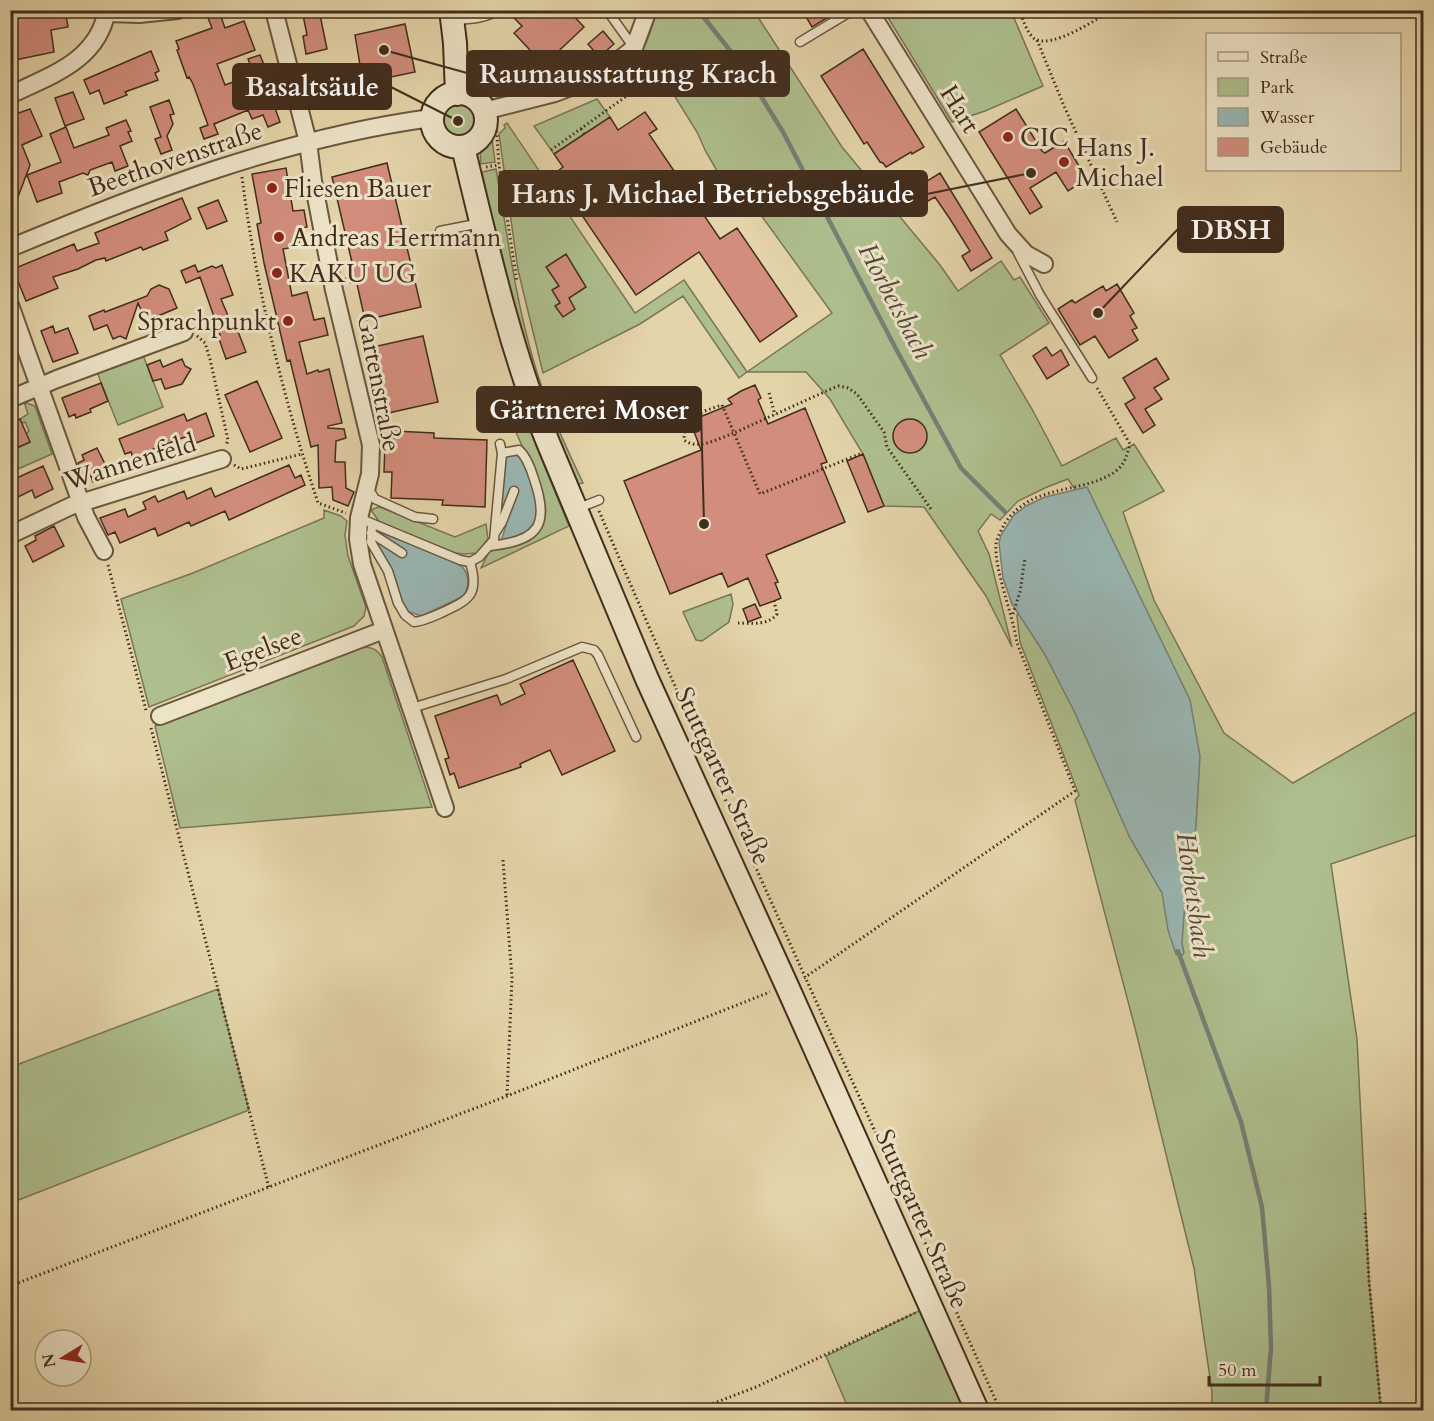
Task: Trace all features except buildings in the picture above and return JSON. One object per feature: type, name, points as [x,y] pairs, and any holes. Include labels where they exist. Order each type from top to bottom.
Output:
[{"type":"street","points":[[10,95],[61,72],[76,62],[99,35],[107,12],[139,14],[178,10]]},
{"type":"street","name":"Gartenstraße","points":[[274,10],[308,142],[313,181],[334,290],[371,445],[372,458],[365,521],[358,539],[362,564],[446,808]]},
{"type":"street","points":[[490,109],[481,136],[473,143],[463,147],[451,146],[441,141],[434,130],[431,118],[440,101],[448,96],[468,95],[490,109],[555,93],[584,82],[608,69],[634,48],[648,10]]},
{"type":"street","name":"Hart","points":[[869,10],[1008,234],[1026,254],[1044,264]]},
{"type":"street","points":[[452,16],[457,94]]},
{"type":"street","name":"Beethovenstraße","points":[[10,248],[141,195],[239,161],[308,142],[393,128],[431,118]]},
{"type":"street","name":"Stuttgarter Straße","points":[[463,147],[501,302],[534,408],[590,504],[647,679],[796,982],[930,1305],[977,1410]]},
{"type":"street","points":[[10,305],[86,517],[104,550]]},
{"type":"street","points":[[10,399],[184,332]]},
{"type":"street","name":"Wannenfeld","points":[[10,536],[81,502],[222,459]]},
{"type":"street","name":"Egelsee","points":[[160,716],[384,630]]},
{"type":"lane","points":[[452,16],[478,18],[497,10]]},
{"type":"lane","points":[[607,10],[634,48]]},
{"type":"lane","points":[[800,42],[853,10]]},
{"type":"lane","points":[[440,231],[481,222]]},
{"type":"lane","name":"Hart","points":[[1008,234],[1040,295],[1092,378]]},
{"type":"lane","points":[[365,521],[470,562],[479,557],[494,540],[501,448],[519,450],[529,465],[540,494],[542,518],[538,528],[515,542],[490,546]]},
{"type":"lane","points":[[368,488],[375,499],[415,517],[433,519]]},
{"type":"lane","points":[[495,533],[502,522],[514,491]]},
{"type":"lane","points":[[365,521],[371,533],[371,542],[388,571],[398,603],[405,615],[414,622],[422,621],[465,602],[472,592],[474,575],[470,562]]},
{"type":"lane","points":[[371,533],[402,553]]},
{"type":"lane","points":[[412,708],[506,679],[582,647],[594,650],[598,655],[636,737]]},
{"type":"path","points":[[1019,10],[1032,36],[1037,40],[1064,106],[1117,222]]},
{"type":"path","points":[[1037,40],[1051,41],[1061,38],[1113,10]]},
{"type":"path","points":[[551,150],[635,90]]},
{"type":"path","points":[[490,109],[518,285]]},
{"type":"path","points":[[581,129],[585,135]]},
{"type":"path","points":[[239,161],[250,241],[276,358],[318,503],[365,521]]},
{"type":"path","points":[[184,332],[195,334],[205,343],[210,359],[228,440],[222,459]]},
{"type":"path","points":[[10,1286],[507,1096],[796,982],[1075,791],[1017,643],[996,544],[1010,516],[1035,498],[1102,478],[1116,471],[1126,459],[1130,444],[1092,378]]},
{"type":"path","points":[[860,454],[760,494],[734,433],[722,405],[689,422],[686,426],[684,440],[698,446],[734,433],[838,386],[848,388],[857,394],[877,420],[884,432],[887,447],[930,509]]},
{"type":"path","points":[[769,393],[775,415]]},
{"type":"path","name":"Wannenfeld","points":[[222,459],[241,469],[302,454]]},
{"type":"path","points":[[590,504],[688,720],[796,982],[1000,1410]]},
{"type":"path","points":[[104,550],[269,1188]]},
{"type":"path","points":[[1012,615],[1020,592],[1025,558]]},
{"type":"path","points":[[738,623],[764,622],[774,618],[777,614],[774,601]]},
{"type":"path","points":[[503,861],[512,978],[507,1096]]},
{"type":"path","points":[[1365,1214],[1381,1410]]},
{"type":"path","points":[[696,1410],[756,1387],[930,1305]]},
{"type":"green space","points":[[656,11],[754,11],[842,147],[940,265],[958,291],[1001,261],[1014,280],[1020,277],[1049,323],[1000,355],[1062,466],[1116,438],[1123,450],[1134,444],[1164,491],[1123,512],[1154,600],[1224,733],[1293,783],[1423,708],[1423,833],[1331,864],[1357,1039],[1369,1280],[1381,1410],[1212,1410],[1212,1392],[1194,1268],[1135,1028],[1075,800],[1079,795],[1020,642],[1017,616],[1029,553],[1012,604],[1004,579],[1076,491],[1068,479],[1047,487],[1018,501],[1000,520],[991,514],[978,531],[989,554],[1012,647],[986,596],[924,507],[884,506],[863,454],[830,399],[806,372],[747,372],[832,313],[737,182],[727,188],[674,95],[635,60],[646,43]]},
{"type":"green space","points":[[884,11],[1011,11],[1043,86],[985,111],[952,122]]},
{"type":"green space","points":[[597,99],[610,117],[554,154],[534,126]]},
{"type":"green space","points":[[458,103],[471,108],[476,121],[471,134],[458,139],[445,134],[440,121],[445,108]]},
{"type":"green space","points":[[507,123],[635,313],[684,280],[747,372],[739,378],[683,296],[640,324],[543,373],[518,270],[499,134],[505,128],[504,125]]},
{"type":"green space","points":[[495,125],[492,139],[495,162],[481,164],[480,150]]},
{"type":"green space","points":[[496,169],[516,289],[533,359],[549,407],[583,483],[579,484],[573,479],[524,351],[502,269],[482,172]]},
{"type":"green space","points":[[143,355],[163,407],[118,425],[97,372]]},
{"type":"green space","points":[[24,402],[35,406],[52,454],[11,472],[10,448],[12,450],[30,442],[26,434],[29,431],[25,422],[22,423],[20,419],[28,414]]},
{"type":"green space","points":[[522,411],[569,526],[481,568],[489,552],[530,539],[541,530],[545,517],[540,486],[515,429],[488,428]]},
{"type":"green space","points":[[378,507],[455,537],[486,524],[488,539],[477,553],[455,553],[380,523],[371,510]]},
{"type":"green space","points":[[324,510],[341,516],[347,521],[345,535],[348,556],[366,607],[364,616],[354,626],[149,707],[121,599],[193,573],[324,518]]},
{"type":"green space","points":[[731,594],[733,604],[729,622],[702,641],[696,640],[683,612]]},
{"type":"green space","points":[[358,645],[360,648],[367,647],[378,652],[382,657],[432,807],[180,828],[155,726]]},
{"type":"green space","points":[[218,989],[249,1110],[11,1203],[11,1067]]},
{"type":"green space","points":[[923,1309],[970,1410],[849,1410],[826,1356]]},
{"type":"water","points":[[515,454],[521,456],[531,481],[537,500],[538,518],[529,532],[501,541],[506,526],[499,519],[506,457]]},
{"type":"water","points":[[1087,487],[1190,700],[1200,756],[1196,826],[1186,888],[1182,943],[1184,953],[1180,957],[1176,954],[1168,930],[1162,893],[1130,838],[1075,713],[1044,653],[1012,604],[1003,578],[999,543],[1001,535],[1014,515],[1045,497]]},
{"type":"water","points":[[381,533],[459,565],[466,572],[468,579],[464,596],[421,616],[407,611],[402,603],[391,569],[375,543]]},
{"type":"waterway","name":"Horbetsbach","points":[[698,10],[743,67],[783,132],[961,468],[1005,512]]},
{"type":"waterway","name":"Horbetsbach","points":[[1178,951],[1241,1122],[1262,1207],[1269,1286],[1271,1348],[1266,1410]]},
{"type":"place","name":"Raumausstattung Krach","points":[[384,50]]},
{"type":"place","name":"Basaltsäule","points":[[458,121]]},
{"type":"place","name":"CIC","points":[[1008,137]]},
{"type":"place","name":"Hans J. Michael","points":[[1064,162]]},
{"type":"place","name":"Hans J. Michael Betriebsgebäude","points":[[1031,173]]},
{"type":"place","name":"Fliesen Bauer","points":[[272,188]]},
{"type":"place","name":"Andreas Herrmann","points":[[279,237]]},
{"type":"place","name":"KAKU UG","points":[[277,273]]},
{"type":"place","name":"DBSH","points":[[1098,313]]},
{"type":"place","name":"Sprachpunkt","points":[[288,321]]},
{"type":"place","name":"Gärtnerei Moser","points":[[704,524]]}]
